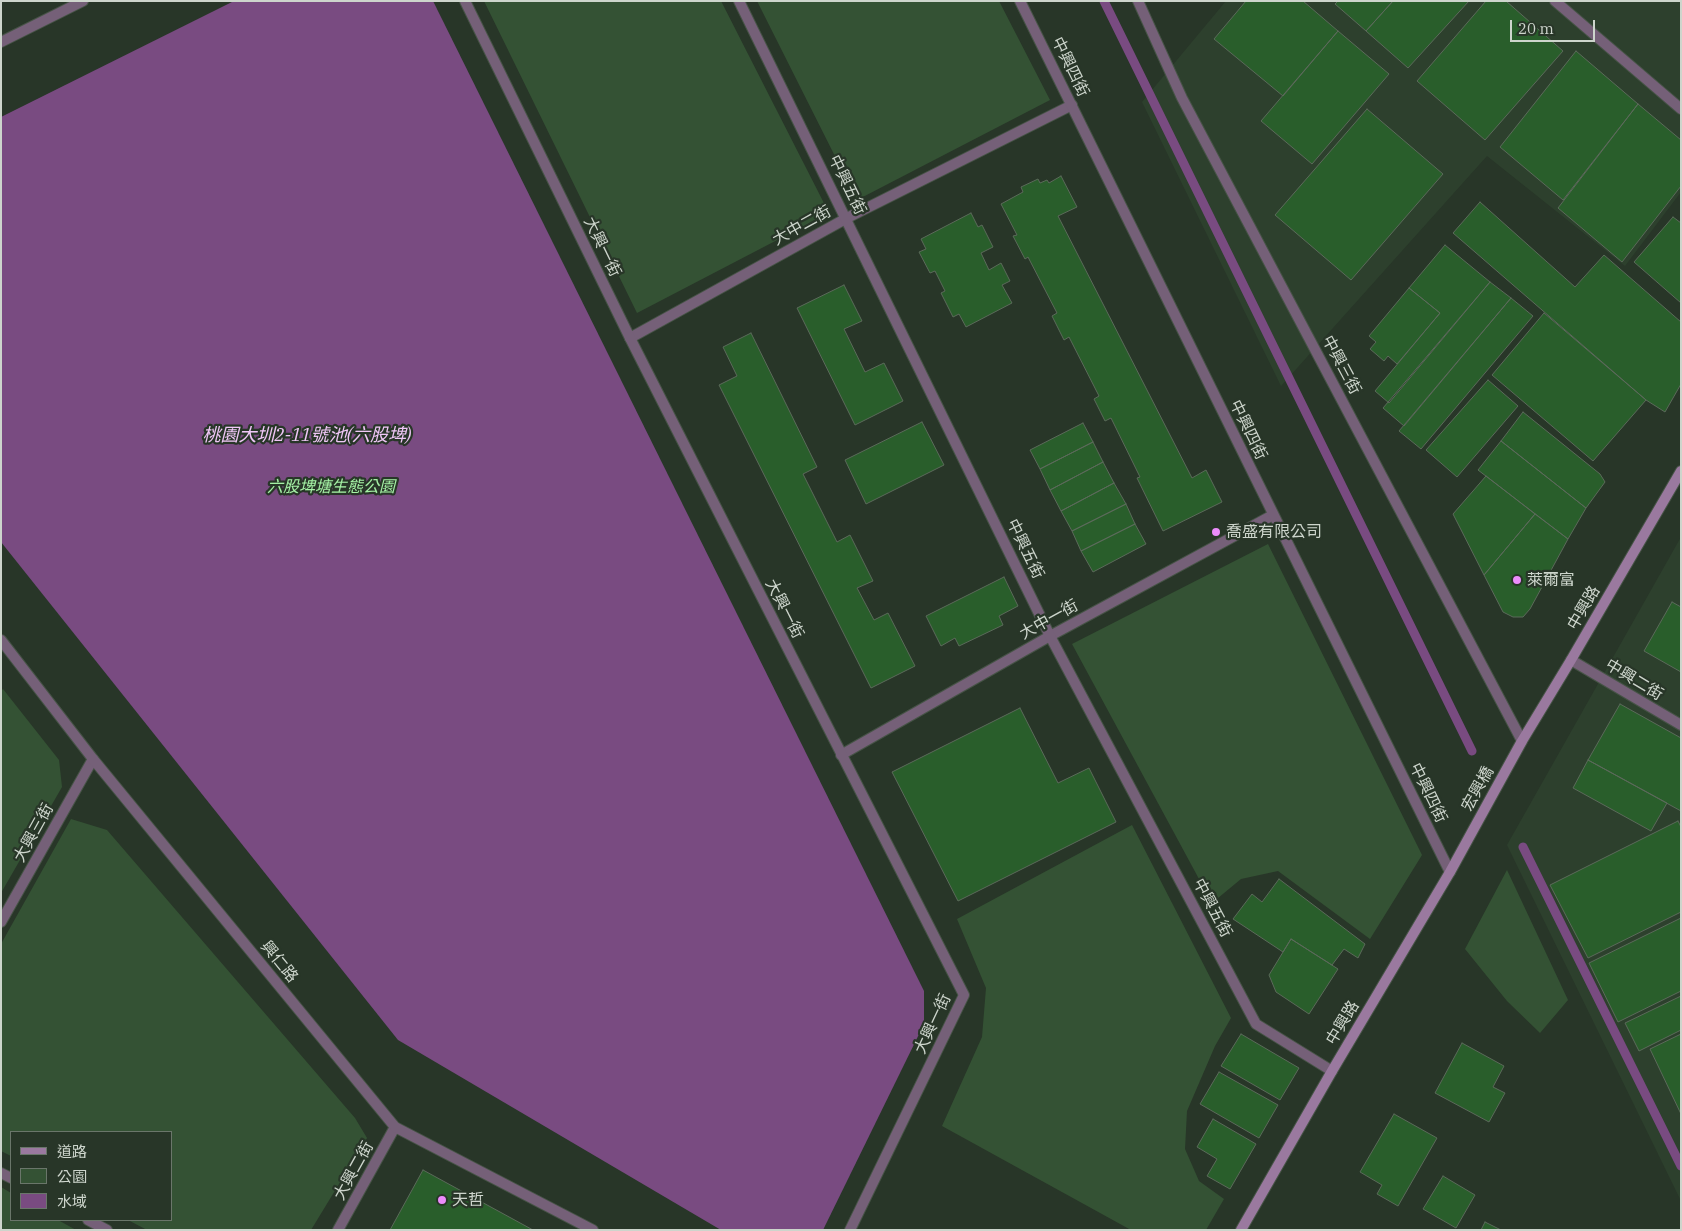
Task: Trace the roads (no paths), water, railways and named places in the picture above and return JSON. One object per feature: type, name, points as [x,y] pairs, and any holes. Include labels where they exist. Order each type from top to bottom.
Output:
[{"type":"street","points":[[1,42],[83,1]]},
{"type":"street","name":"大興一街","points":[[465,1],[630,338],[840,755],[964,995],[850,1230]]},
{"type":"street","name":"中興五街","points":[[739,1],[847,218],[1050,636],[1256,1024],[1332,1071]]},
{"type":"street","name":"中興四街","points":[[1020,1],[1450,872]]},
{"type":"street","name":"中興三街","points":[[1138,1],[1182,98],[1522,741]]},
{"type":"street","points":[[1555,1],[1681,109]]},
{"type":"street","name":"大中二街","points":[[630,338],[847,218],[1072,105]]},
{"type":"street","name":"中興路","points":[[1512,759],[1572,660],[1681,471]]},
{"type":"street","name":"大中一街","points":[[840,755],[1050,636],[1273,515]]},
{"type":"street","name":"興仁路","points":[[1,640],[93,759],[396,1127],[593,1230]]},
{"type":"street","name":"中興二街","points":[[1572,660],[1681,725]]},
{"type":"street","name":"大興三街","points":[[1,922],[93,759]]},
{"type":"street","name":"宏興橋","points":[[1471,833],[1512,759]]},
{"type":"street","name":"中興路","points":[[1241,1230],[1471,833]]},
{"type":"street","name":"大興二街","points":[[338,1230],[396,1127]]},
{"type":"street","points":[[90,1221],[107,1230]]},
{"type":"water","name":"桃園大圳2-11號池(六股埤)","points":[[234,1],[433,1],[924,991],[924,1024],[823,1230],[721,1230],[398,1040],[1,542],[1,117]]},
{"type":"waterway","points":[[1104,1],[1472,751]]},
{"type":"waterway","points":[[1523,847],[1681,1166]]},
{"type":"place","name":"喬盛有限公司","points":[[1216,532]]},
{"type":"place","name":"萊爾富","points":[[1517,580]]},
{"type":"place","name":"天哲","points":[[442,1200]]},
{"type":"park label","name":"六股埤塘生態公園","points":[[331,487]]}]
